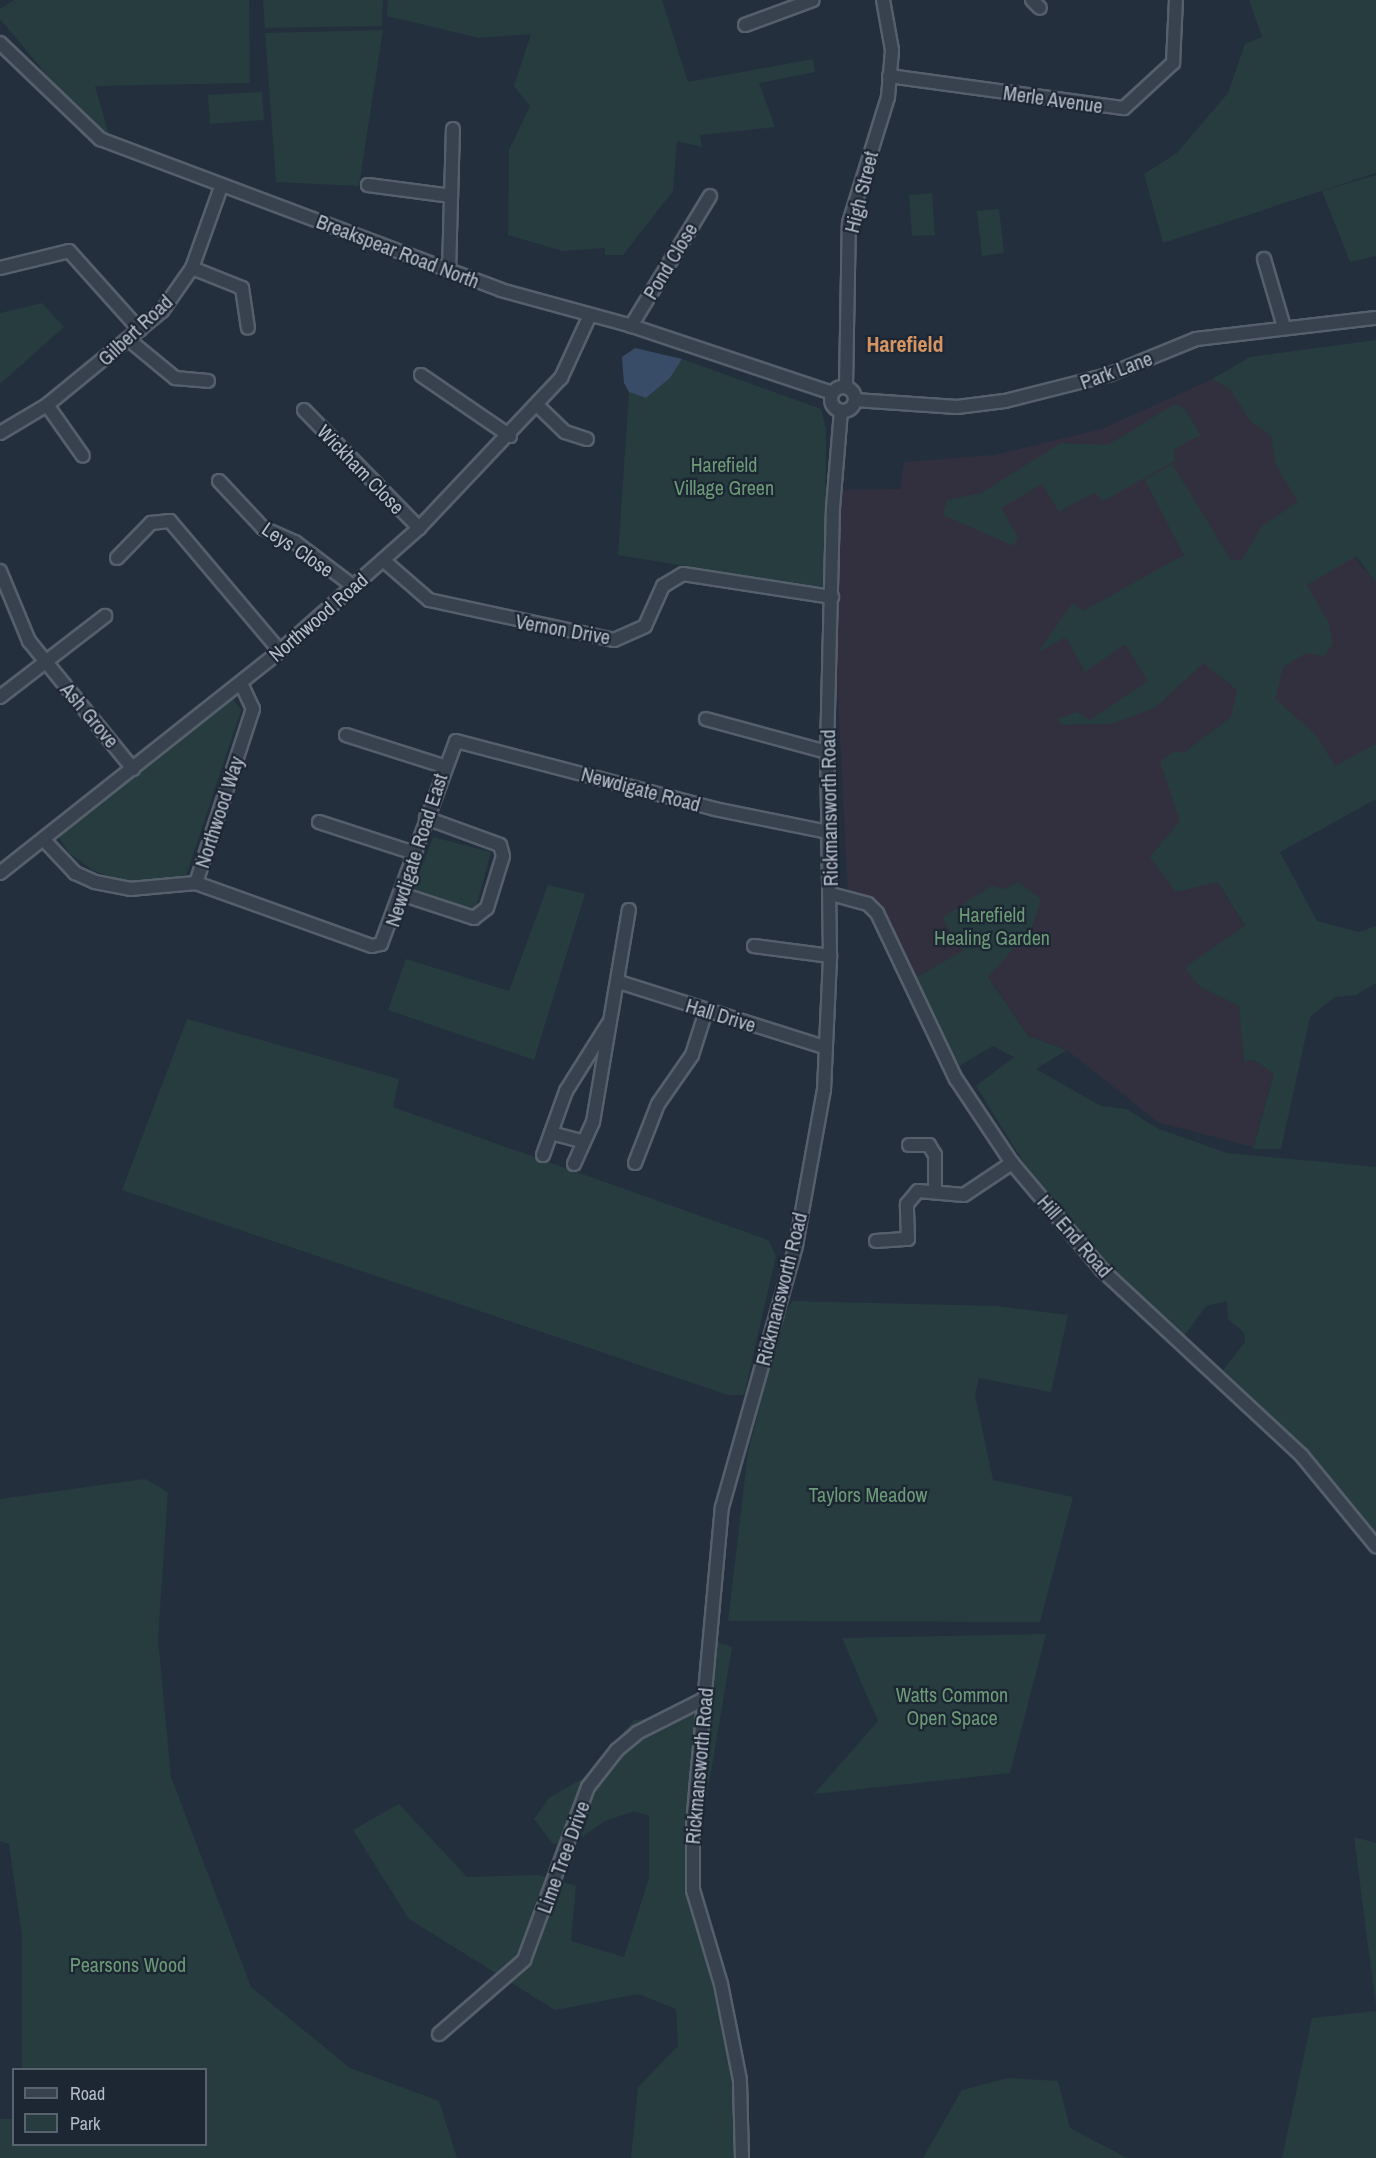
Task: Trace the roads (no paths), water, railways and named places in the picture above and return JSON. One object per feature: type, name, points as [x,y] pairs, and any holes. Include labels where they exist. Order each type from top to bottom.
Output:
[{"type":"street","points":[[745,25],[813,0]]},
{"type":"street","name":"High Street","points":[[846,387],[849,223],[890,76],[892,50],[883,0]]},
{"type":"street","name":"Merle Avenue","points":[[890,76],[1124,108],[1173,63],[1176,0]]},
{"type":"street","name":"Breakspear Road North","points":[[0,43],[100,139],[221,187],[448,270],[589,317],[631,326],[832,393]]},
{"type":"street","points":[[448,270],[453,129]]},
{"type":"street","points":[[368,185],[451,196]]},
{"type":"street","name":"Gilbert Road","points":[[0,433],[47,405],[140,330],[192,268],[221,187]]},
{"type":"street","name":"Pond Close","points":[[631,326],[710,196]]},
{"type":"street","points":[[0,268],[69,251],[140,330]]},
{"type":"street","points":[[1264,259],[1284,327]]},
{"type":"street","points":[[192,268],[242,288],[248,328]]},
{"type":"street","name":"Northwood Road","points":[[0,873],[280,651],[354,588],[419,528],[538,406],[574,357],[589,317]]},
{"type":"street","name":"Park Lane","points":[[855,400],[957,407],[1005,401],[1108,375],[1196,339],[1376,318]]},
{"type":"street","points":[[129,340],[175,378],[208,381]]},
{"type":"street","points":[[421,375],[510,436]]},
{"type":"street","points":[[846,387],[855,400],[842,411],[832,405],[832,393],[846,387]]},
{"type":"street","points":[[47,405],[83,456]]},
{"type":"street","points":[[538,406],[565,432],[586,439]]},
{"type":"street","name":"Wickham Close","points":[[304,410],[419,528]]},
{"type":"street","name":"Rickmansworth Road","points":[[742,2158],[736,2052],[693,1890],[704,1699],[722,1507],[796,1245],[824,1090],[831,894],[827,752],[832,597],[842,411]]},
{"type":"street","name":"Leys Close","points":[[219,481],[263,528],[295,542],[354,588]]},
{"type":"street","points":[[117,558],[151,523],[170,520],[280,651]]},
{"type":"street","name":"Vernon Drive","points":[[383,560],[429,600],[614,640],[645,626],[663,586],[683,574],[832,597]]},
{"type":"street","name":"Ash Grove","points":[[0,571],[23,628],[46,662],[134,769]]},
{"type":"street","points":[[0,697],[105,616]]},
{"type":"street","name":"Northwood Way","points":[[43,839],[75,873],[95,882],[130,889],[196,883],[253,709],[241,683]]},
{"type":"street","points":[[706,719],[827,752]]},
{"type":"street","points":[[346,735],[443,766]]},
{"type":"street","name":"Newdigate Road East","points":[[196,883],[372,946],[387,936],[443,766],[456,741]]},
{"type":"street","name":"Newdigate Road","points":[[456,741],[715,809],[828,832]]},
{"type":"street","points":[[401,894],[474,918],[487,908],[503,856],[500,845],[426,818]]},
{"type":"street","points":[[319,822],[414,853]]},
{"type":"street","name":"Hill End Road","points":[[831,894],[868,904],[877,913],[956,1079],[1012,1163],[1102,1269],[1302,1456],[1376,1546]]},
{"type":"street","points":[[574,1164],[592,1122],[619,982],[629,910]]},
{"type":"street","points":[[754,946],[830,956]]},
{"type":"street","name":"Hall Drive","points":[[619,982],[824,1047]]},
{"type":"street","points":[[635,1163],[658,1104],[692,1055],[706,1011]]},
{"type":"street","points":[[543,1155],[566,1091],[612,1018]]},
{"type":"street","points":[[551,1132],[584,1142]]},
{"type":"street","points":[[909,1145],[929,1145],[935,1155],[935,1192]]},
{"type":"street","points":[[876,1241],[908,1239],[907,1204],[918,1191],[964,1195],[1012,1163]]},
{"type":"street","name":"Lime Tree Drive","points":[[440,2034],[502,1983],[529,1952],[588,1787],[616,1750],[643,1730],[704,1699]]},
{"type":"water","points":[[635,348],[682,359],[670,378],[646,398],[629,392],[624,383],[622,357]]},
{"type":"district","name":"Harefield","points":[[905,345]]},
{"type":"park label","name":"Harefield Village Green","points":[[724,476]]},
{"type":"park label","name":"Harefield Healing Garden","points":[[992,926]]},
{"type":"park label","name":"Taylors Meadow","points":[[868,1494]]},
{"type":"park label","name":"Watts Common Open Space","points":[[952,1706]]},
{"type":"park label","name":"Pearsons Wood","points":[[128,1964]]}]
